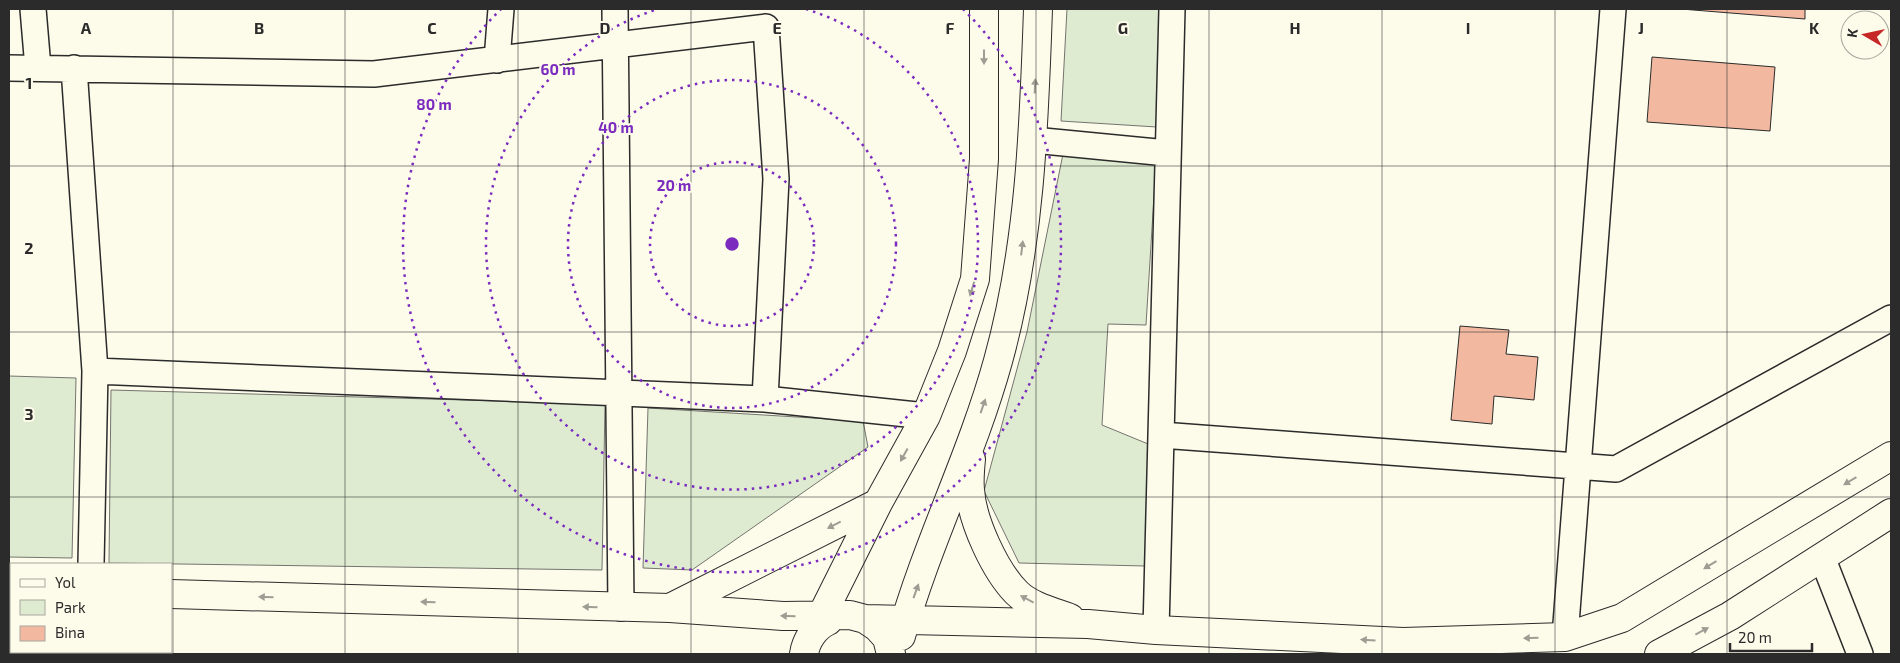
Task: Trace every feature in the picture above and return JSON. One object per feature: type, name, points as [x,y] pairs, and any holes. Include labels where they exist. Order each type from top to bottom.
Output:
[{"type":"main road","points":[[818,630],[878,503],[926,416],[952,351],[975,279],[984,159],[984,9]]},
{"type":"main road","points":[[895,654],[905,620],[998,363],[1017,288],[1033,140],[1038,9]]},
{"type":"main road","points":[[971,441],[970,490],[976,519],[995,562],[1018,594],[1048,610],[1088,624]]},
{"type":"main road","points":[[172,594],[670,608],[818,630],[850,615],[865,619],[1088,624],[1156,630],[1403,642],[1565,637],[1622,618],[1891,456]]},
{"type":"main road","points":[[670,608],[878,503]]},
{"type":"main road","points":[[1659,654],[1730,616],[1891,513]]},
{"type":"main road","points":[[865,619],[877,627],[886,638],[891,654]]},
{"type":"main road","points":[[94,653],[136,654]]},
{"type":"street","points":[[33,9],[38,68]]},
{"type":"street","points":[[497,60],[501,9]]},
{"type":"street","points":[[615,9],[621,608]]},
{"type":"street","points":[[1156,630],[1172,9]]},
{"type":"street","points":[[1565,637],[1613,9]]},
{"type":"street","points":[[9,68],[374,74],[766,27],[776,179],[765,398]]},
{"type":"street","points":[[74,68],[95,370],[91,563]]},
{"type":"street","points":[[1033,140],[1167,152]]},
{"type":"street","points":[[1160,435],[1577,468],[1616,469],[1891,318]]},
{"type":"street","points":[[95,370],[765,398],[926,416]]},
{"type":"street","points":[[1822,557],[1860,654]]},
{"type":"green space","points":[[1067,9],[1162,9],[1157,127],[1061,121]]},
{"type":"green space","points":[[1063,154],[1156,164],[1146,325],[1108,324],[1102,425],[1153,446],[1145,566],[1019,563],[984,491],[1027,332]]},
{"type":"green space","points":[[9,376],[76,378],[72,558],[9,557]]},
{"type":"green space","points":[[111,390],[605,404],[602,570],[109,563]]},
{"type":"green space","points":[[648,408],[863,421],[868,447],[692,570],[643,568]]},
{"type":"building","points":[[1681,9],[1805,9],[1805,19]]},
{"type":"building","points":[[1652,57],[1775,67],[1770,131],[1647,122]]},
{"type":"building","points":[[1460,326],[1509,330],[1506,354],[1538,357],[1534,400],[1494,396],[1492,424],[1451,420]]}]
